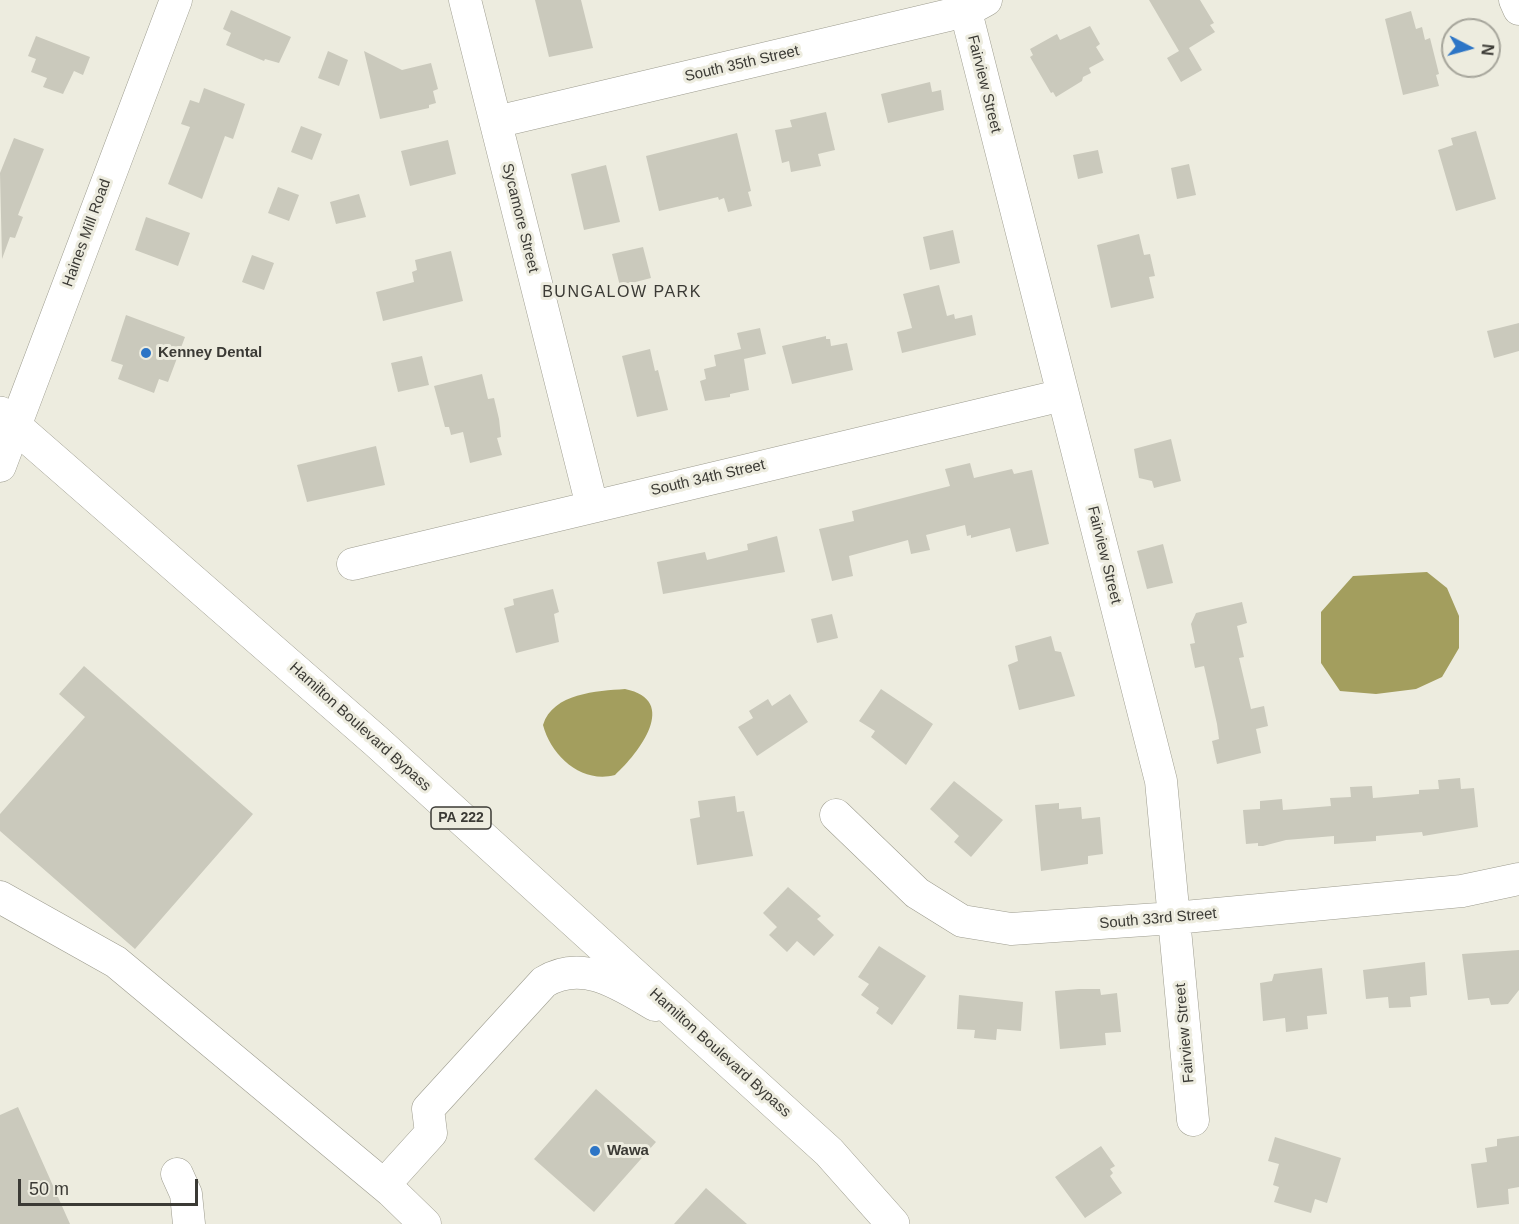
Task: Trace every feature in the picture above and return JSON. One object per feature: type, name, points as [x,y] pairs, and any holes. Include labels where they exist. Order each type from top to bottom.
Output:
[{"type":"main road","name":"Hamilton Boulevard Bypass","points":[[8,420],[376,741],[829,1152],[893,1224]]},
{"type":"street","name":"Haines Mill Road","points":[[0,466],[8,420],[176,0]]},
{"type":"street","name":"Sycamore Street","points":[[465,0],[592,506]]},
{"type":"street","points":[[1515,0],[1519,9]]},
{"type":"street","name":"South 35th Street","points":[[496,122],[971,4]]},
{"type":"street","name":"Fairview Street","points":[[971,4],[1064,395],[1161,781],[1193,1120]]},
{"type":"street","name":"South 34th Street","points":[[353,564],[1064,395]]},
{"type":"street","name":"South 33rd Street","points":[[836,815],[917,894],[962,921],[986,927],[1037,930],[1174,918],[1462,891],[1519,879]]},
{"type":"street","points":[[0,897],[117,962],[384,1185],[415,1218]]},
{"type":"street","points":[[384,1185],[431,1133],[428,1109],[544,982],[555,975],[582,972],[609,978],[689,1025]]},
{"type":"street","points":[[177,1174],[186,1194],[189,1224]]},
{"type":"shaded area","points":[[1427,572],[1447,588],[1459,616],[1459,648],[1442,677],[1416,689],[1376,694],[1340,691],[1321,663],[1321,612],[1353,576]]},
{"type":"shaded area","points":[[625,689],[641,695],[650,704],[652,715],[650,728],[634,754],[615,775],[603,777],[591,775],[570,765],[553,747],[547,736],[543,725],[548,714],[556,706],[577,696]]},
{"type":"building","points":[[535,0],[581,0],[593,48],[549,57]]},
{"type":"building","points":[[1149,0],[1200,0],[1214,23],[1210,25],[1215,32],[1189,48],[1202,70],[1181,82],[1167,58],[1179,51]]},
{"type":"building","points":[[231,10],[291,37],[279,63],[265,59],[264,61],[226,45],[231,33],[223,29]]},
{"type":"building","points":[[1411,11],[1416,29],[1422,27],[1425,40],[1430,38],[1439,74],[1436,75],[1439,86],[1403,95],[1385,19]]},
{"type":"building","points":[[1090,26],[1100,44],[1096,47],[1104,60],[1089,68],[1091,73],[1083,77],[1082,81],[1056,97],[1053,92],[1051,93],[1030,57],[1033,55],[1030,49],[1057,34],[1060,40]]},
{"type":"building","points":[[36,36],[90,57],[83,75],[74,71],[63,94],[43,87],[47,78],[31,72],[36,59],[28,56]]},
{"type":"building","points":[[328,51],[348,60],[339,86],[318,78]]},
{"type":"building","points":[[364,51],[402,70],[431,63],[438,89],[433,91],[436,103],[429,105],[429,108],[380,119]]},
{"type":"building","points":[[930,82],[932,92],[941,90],[944,110],[888,123],[881,94]]},
{"type":"building","points":[[204,88],[245,104],[233,139],[225,136],[202,199],[168,184],[190,127],[181,124],[190,100],[199,103]]},
{"type":"building","points":[[826,112],[835,150],[818,154],[821,166],[791,172],[789,161],[782,163],[775,130],[792,127],[790,120]]},
{"type":"building","points":[[301,126],[322,134],[312,160],[291,152]]},
{"type":"building","points":[[1476,131],[1496,199],[1456,211],[1438,150],[1453,145],[1451,138]]},
{"type":"building","points":[[737,133],[751,191],[748,192],[752,206],[728,212],[724,198],[719,200],[718,197],[659,211],[646,156]]},
{"type":"building","points":[[14,138],[44,149],[18,215],[23,217],[15,238],[10,237],[2,259],[0,173]]},
{"type":"building","points":[[448,140],[456,174],[410,186],[401,151]]},
{"type":"building","points":[[1098,150],[1103,173],[1078,179],[1073,155]]},
{"type":"building","points":[[1189,164],[1196,195],[1177,199],[1171,168]]},
{"type":"building","points":[[606,165],[620,222],[584,230],[571,174]]},
{"type":"building","points":[[278,187],[299,195],[289,221],[268,213]]},
{"type":"building","points":[[359,194],[366,217],[336,224],[330,202]]},
{"type":"building","points":[[146,217],[190,233],[178,266],[135,250]]},
{"type":"building","points":[[953,230],[960,263],[930,270],[923,237]]},
{"type":"building","points":[[1139,234],[1144,255],[1150,254],[1155,276],[1149,277],[1154,298],[1111,308],[1097,245]]},
{"type":"building","points":[[643,247],[651,278],[620,286],[612,254]]},
{"type":"building","points":[[451,251],[463,301],[383,321],[376,292],[414,282],[412,272],[417,270],[415,260]]},
{"type":"building","points":[[252,255],[274,263],[264,290],[242,282]]},
{"type":"building","points":[[939,285],[947,316],[954,314],[955,319],[972,315],[976,335],[902,353],[897,332],[912,328],[903,294]]},
{"type":"building","name":"Kenney Dental","points":[[126,315],[185,337],[168,382],[159,379],[154,393],[118,379],[123,365],[111,361]]},
{"type":"building","points":[[1519,323],[1519,351],[1494,358],[1487,331]]},
{"type":"building","points":[[760,328],[766,354],[744,359],[749,390],[730,394],[730,397],[705,401],[700,381],[706,379],[704,369],[716,366],[714,355],[741,349],[737,333]]},
{"type":"building","points":[[826,336],[826,339],[830,339],[831,346],[847,343],[853,370],[792,384],[782,346]]},
{"type":"building","points":[[650,349],[668,410],[637,417],[622,356]]},
{"type":"building","points":[[422,356],[429,385],[398,392],[391,363]]},
{"type":"building","points":[[482,374],[488,399],[494,398],[501,437],[497,438],[502,455],[470,463],[463,432],[451,435],[449,427],[445,427],[434,386]]},
{"type":"building","points":[[1171,439],[1181,481],[1154,488],[1152,481],[1139,478],[1134,449]]},
{"type":"building","points":[[376,446],[385,485],[307,502],[297,465]]},
{"type":"building","points":[[970,463],[974,478],[1012,469],[1014,474],[1032,470],[1049,544],[1016,552],[1010,528],[971,538],[971,535],[967,536],[965,525],[926,535],[930,550],[911,554],[908,540],[849,556],[853,576],[832,581],[819,529],[854,521],[852,511],[950,486],[945,469]]},
{"type":"building","points":[[777,536],[785,572],[663,594],[657,562],[705,552],[707,560],[748,550],[747,544]]},
{"type":"building","points":[[1163,544],[1173,583],[1147,589],[1137,551]]},
{"type":"building","points":[[553,589],[559,612],[554,614],[559,642],[516,653],[504,608],[514,605],[513,599]]},
{"type":"building","points":[[1242,602],[1247,623],[1237,626],[1244,657],[1239,658],[1251,709],[1264,706],[1268,726],[1256,729],[1261,753],[1217,764],[1212,741],[1219,739],[1217,724],[1204,666],[1195,668],[1190,644],[1195,643],[1191,624],[1196,613]]},
{"type":"building","points":[[832,614],[838,638],[817,643],[811,619]]},
{"type":"building","points":[[1051,636],[1055,651],[1061,652],[1075,696],[1019,710],[1008,665],[1018,661],[1015,646]]},
{"type":"building","points":[[84,666],[253,814],[135,949],[0,831],[0,814],[85,717],[59,694]]},
{"type":"building","points":[[881,689],[933,724],[906,765],[871,737],[875,731],[859,721]]},
{"type":"building","points":[[790,694],[808,722],[757,756],[738,727],[753,718],[749,711],[768,699],[772,706]]},
{"type":"building","points":[[1460,778],[1461,789],[1474,788],[1478,827],[1423,836],[1422,832],[1376,836],[1376,841],[1334,844],[1334,836],[1286,840],[1263,846],[1258,846],[1258,843],[1246,844],[1243,810],[1260,809],[1260,801],[1282,799],[1283,810],[1331,806],[1330,798],[1351,797],[1350,787],[1372,786],[1373,798],[1419,794],[1419,790],[1439,789],[1438,780]]},
{"type":"building","points":[[954,781],[1003,820],[971,857],[954,842],[959,836],[930,809]]},
{"type":"building","points":[[735,796],[737,812],[744,811],[753,856],[697,865],[690,819],[700,817],[698,801]]},
{"type":"building","points":[[1059,803],[1059,809],[1081,807],[1082,819],[1100,817],[1103,854],[1088,856],[1088,864],[1041,871],[1035,805]]},
{"type":"building","points":[[788,887],[821,916],[817,919],[834,935],[814,956],[797,941],[787,952],[769,935],[777,927],[763,913]]},
{"type":"building","points":[[879,946],[926,976],[892,1025],[876,1013],[879,1008],[861,995],[869,984],[858,977]]},
{"type":"building","points":[[1519,950],[1519,990],[1508,1004],[1491,1005],[1489,998],[1468,1000],[1462,954]]},
{"type":"building","points":[[1425,962],[1427,995],[1410,997],[1411,1007],[1389,1008],[1388,997],[1366,999],[1363,970]]},
{"type":"building","points":[[1322,968],[1327,1014],[1307,1016],[1308,1029],[1286,1032],[1285,1018],[1263,1021],[1260,983],[1272,981],[1274,974]]},
{"type":"building","points":[[1100,989],[1101,995],[1117,993],[1121,1032],[1105,1033],[1106,1045],[1060,1049],[1055,991]]},
{"type":"building","points":[[959,995],[1023,1002],[1021,1031],[997,1029],[996,1040],[974,1038],[975,1030],[957,1029]]},
{"type":"building","name":"Wawa","points":[[596,1089],[656,1142],[594,1212],[534,1159]]},
{"type":"building","points":[[18,1107],[70,1224],[0,1224],[0,1115]]},
{"type":"building","points":[[1519,1136],[1519,1187],[1508,1189],[1509,1204],[1477,1208],[1471,1164],[1487,1162],[1485,1148],[1497,1146],[1497,1139]]},
{"type":"building","points":[[1275,1137],[1341,1158],[1327,1203],[1315,1199],[1311,1213],[1274,1202],[1279,1187],[1273,1185],[1279,1164],[1268,1161]]},
{"type":"building","points":[[1101,1146],[1115,1166],[1110,1169],[1113,1173],[1110,1176],[1122,1193],[1085,1218],[1055,1177]]},
{"type":"building","points":[[706,1188],[747,1224],[674,1224]]},
{"type":"place","name":"Kenney Dental","points":[[146,353]]},
{"type":"place","name":"Wawa","points":[[595,1151]]},
{"type":"district","name":"BUNGALOW PARK","points":[[622,293]]}]
